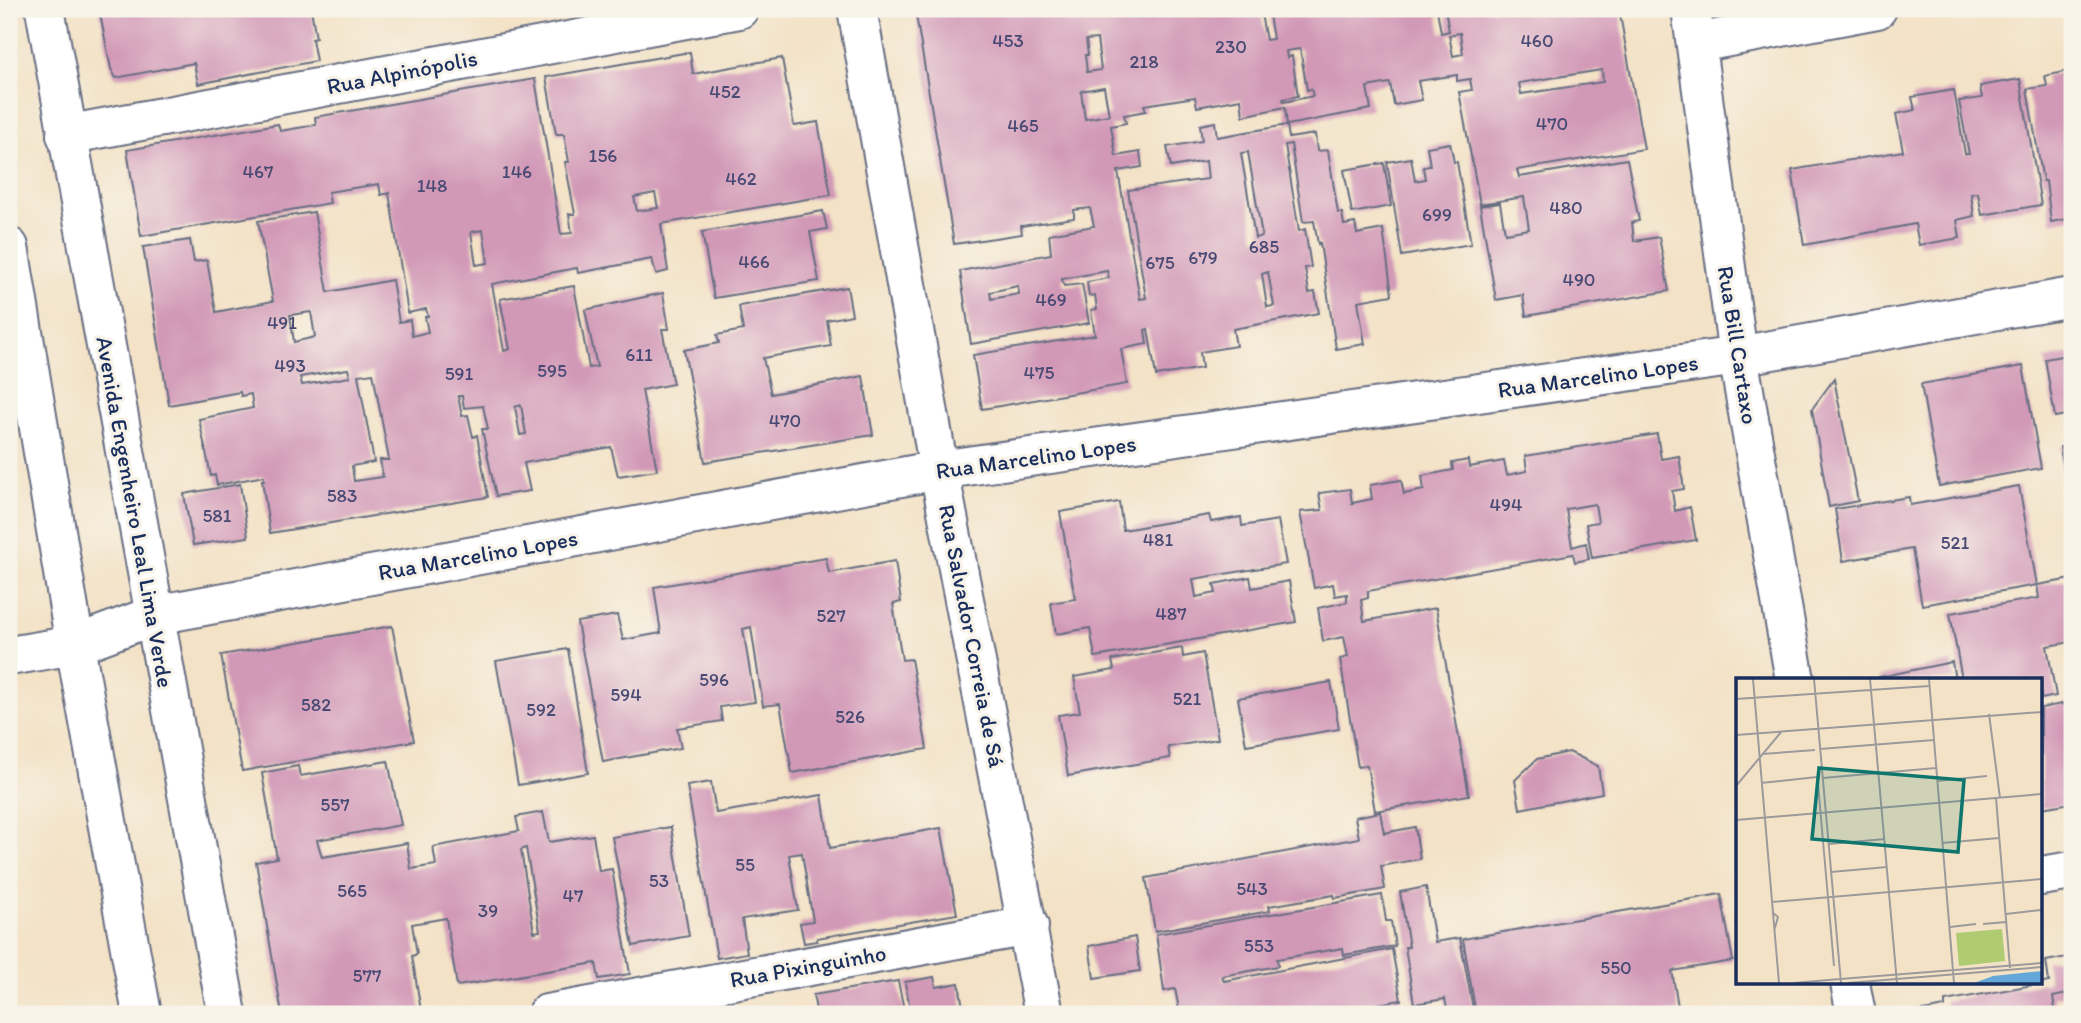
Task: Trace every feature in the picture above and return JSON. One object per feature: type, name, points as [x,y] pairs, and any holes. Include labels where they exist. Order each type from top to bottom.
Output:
[{"type":"street","name":"Avenida Engenheiro Leal Lima Verde","points":[[45,9],[227,1014]]},
{"type":"street","name":"Rua Alpinópolis","points":[[66,135],[738,9]]},
{"type":"street","name":"Rua Salvador Correia de Sá","points":[[857,9],[939,470],[1044,1014]]},
{"type":"street","points":[[1694,26],[1877,9]]},
{"type":"street","name":"Rua Bill Cartaxo","points":[[1694,26],[1738,356],[1795,678]]},
{"type":"street","points":[[9,247],[75,645],[142,1014]]},
{"type":"street","name":"Rua Marcelino Lopes","points":[[9,656],[75,645],[155,615],[939,470],[1738,356],[2072,298]]},
{"type":"street","points":[[2042,876],[2072,871]]},
{"type":"street","name":"Rua Pixinguinho","points":[[547,1014],[1029,926]]},
{"type":"street","points":[[1850,984],[1856,1014]]},
{"type":"building","points":[[99,9],[311,9],[316,38],[312,39],[316,61],[198,84],[194,63],[116,78],[111,69]]},
{"type":"building","points":[[915,9],[1260,9],[1266,40],[1273,39],[1268,9],[1437,9],[1441,33],[1449,31],[1445,9],[1619,9],[1644,149],[1517,170],[1519,177],[1627,159],[1639,221],[1632,222],[1634,241],[1659,237],[1669,291],[1526,316],[1523,295],[1496,300],[1480,206],[1500,203],[1505,233],[1529,229],[1524,197],[1480,204],[1459,92],[1472,90],[1470,79],[1457,81],[1457,75],[1418,81],[1422,100],[1394,105],[1390,83],[1367,87],[1371,109],[1287,125],[1289,138],[1315,134],[1317,151],[1328,150],[1338,213],[1342,213],[1344,225],[1355,223],[1357,234],[1383,229],[1392,295],[1358,301],[1365,344],[1336,349],[1320,243],[1318,244],[1314,221],[1303,222],[1291,144],[1285,145],[1299,231],[1305,229],[1311,267],[1305,268],[1309,293],[1315,292],[1319,313],[1233,329],[1236,346],[1200,352],[1202,368],[1156,376],[1148,329],[1145,330],[1147,344],[1121,349],[1127,384],[982,409],[973,355],[1095,335],[1091,310],[1097,309],[1095,295],[1089,296],[1087,282],[1109,278],[1107,271],[1062,279],[1064,286],[1082,284],[1089,323],[971,344],[960,271],[1051,254],[1049,234],[1094,226],[1090,208],[1074,210],[1074,218],[1021,226],[1022,234],[954,244]],"holes":[[[1460,33],[1463,54],[1453,56],[1449,35]],[[1097,39],[1101,70],[1087,72],[1085,55],[1088,55],[1086,40]],[[1300,49],[1307,90],[1311,89],[1313,96],[1284,102],[1283,99],[1298,96],[1292,56],[1287,58],[1286,51]],[[1602,70],[1603,82],[1521,94],[1519,83]],[[1104,87],[1109,115],[1085,119],[1081,91]],[[1195,97],[1197,107],[1241,99],[1243,116],[1285,107],[1287,125],[1217,137],[1215,122],[1200,125],[1202,141],[1167,147],[1171,167],[1206,161],[1208,179],[1128,190],[1146,298],[1140,299],[1118,171],[1142,167],[1140,152],[1116,156],[1111,126],[1126,123],[1124,115],[1146,111],[1144,105]],[[1248,152],[1262,236],[1255,238],[1241,153]],[[1268,272],[1274,306],[1267,307],[1262,274]],[[1018,286],[1019,294],[991,299],[990,292]]]},
{"type":"building","points":[[690,52],[693,74],[782,58],[794,126],[818,122],[831,195],[661,224],[668,271],[656,274],[652,259],[578,273],[577,268],[492,284],[504,351],[510,349],[500,299],[574,286],[589,368],[597,367],[585,310],[663,293],[669,329],[662,329],[673,384],[642,390],[657,470],[618,476],[611,447],[524,463],[530,491],[496,496],[482,429],[488,429],[483,406],[464,408],[462,396],[458,396],[462,416],[468,415],[473,437],[477,435],[488,497],[270,533],[262,480],[264,476],[217,485],[215,475],[211,476],[199,419],[253,408],[251,394],[241,396],[240,392],[169,405],[143,247],[190,240],[194,262],[207,260],[216,312],[273,301],[258,221],[314,212],[328,292],[392,280],[399,322],[410,320],[412,336],[428,332],[425,317],[428,316],[426,309],[408,313],[389,193],[381,195],[379,184],[328,192],[330,203],[141,236],[127,150],[278,124],[280,131],[316,125],[315,117],[535,79],[561,234],[572,233],[569,214],[575,214],[565,162],[569,162],[564,134],[556,134],[546,77]],"holes":[[[655,193],[658,208],[637,211],[634,197]],[[483,230],[488,263],[476,265],[471,232]],[[311,312],[315,337],[294,342],[290,315]],[[348,369],[350,377],[302,385],[300,377]],[[373,373],[389,460],[380,460],[383,477],[354,481],[352,466],[374,462],[358,375]],[[521,405],[526,434],[520,435],[515,407]]]},
{"type":"building","points":[[2072,70],[2072,218],[2051,222],[2046,181],[2043,181],[2027,89],[2047,86],[2045,76]]},
{"type":"building","points":[[2020,79],[2041,205],[1982,215],[1978,193],[1975,193],[1971,194],[1974,216],[1957,220],[1960,238],[1919,245],[1915,224],[1804,245],[1792,170],[1903,151],[1896,114],[1915,110],[1912,97],[1954,90],[1965,154],[1969,154],[1959,101],[1982,98],[1980,86]]},
{"type":"building","points":[[1450,143],[1454,162],[1457,162],[1471,244],[1402,256],[1387,162],[1411,158],[1415,181],[1425,179],[1423,167],[1430,166],[1427,147]]},
{"type":"building","points":[[1384,163],[1391,206],[1352,213],[1344,170]]},
{"type":"building","points":[[823,211],[827,229],[810,232],[819,281],[714,298],[702,232]]},
{"type":"building","points":[[847,287],[852,315],[827,320],[831,346],[763,358],[771,394],[863,376],[873,435],[705,462],[684,350],[719,343],[717,335],[743,330],[739,306]]},
{"type":"building","points":[[2072,354],[2072,414],[2055,417],[2045,359]]},
{"type":"building","points":[[2023,366],[2041,468],[1939,486],[1921,384]]},
{"type":"building","points":[[1834,379],[1858,501],[1829,507],[1812,409]]},
{"type":"building","points":[[1657,434],[1661,459],[1679,456],[1684,489],[1672,491],[1675,511],[1690,507],[1696,540],[1592,558],[1586,524],[1598,522],[1595,504],[1566,509],[1572,547],[1586,543],[1589,559],[1575,562],[1573,554],[1368,591],[1368,598],[1361,600],[1364,621],[1436,608],[1469,795],[1375,811],[1367,765],[1358,767],[1340,659],[1348,657],[1344,637],[1323,641],[1318,608],[1347,602],[1347,594],[1335,596],[1333,584],[1314,588],[1300,512],[1322,510],[1319,493],[1350,489],[1352,503],[1372,499],[1370,485],[1401,480],[1404,494],[1424,490],[1422,476],[1453,470],[1452,463],[1468,460],[1469,467],[1504,461],[1507,475],[1527,471],[1525,456]]},
{"type":"building","points":[[2072,445],[2072,515],[2071,515],[2060,447]]},
{"type":"building","points":[[240,484],[248,537],[193,545],[184,494]]},
{"type":"building","points":[[2019,486],[2037,585],[1922,605],[1912,549],[1843,561],[1835,509],[1909,497],[1910,505]]},
{"type":"building","points":[[1119,502],[1123,530],[1209,515],[1211,522],[1241,517],[1242,526],[1278,520],[1286,564],[1193,579],[1196,597],[1216,593],[1214,584],[1250,577],[1252,588],[1289,581],[1296,622],[1095,657],[1090,628],[1056,634],[1051,603],[1075,599],[1060,512]]},
{"type":"building","points":[[826,558],[829,573],[895,561],[901,602],[893,604],[902,660],[911,659],[927,749],[792,773],[780,704],[763,706],[751,627],[743,629],[755,702],[720,707],[722,721],[677,728],[681,748],[603,762],[577,622],[617,615],[623,640],[661,633],[654,587]]},
{"type":"building","points":[[2072,579],[2072,642],[2047,646],[2056,696],[2042,699],[2042,678],[1962,678],[1950,613],[2039,598],[2037,585]]},
{"type":"building","points":[[392,626],[414,741],[242,771],[221,655]]},
{"type":"building","points":[[1182,648],[1183,657],[1203,653],[1218,739],[1168,747],[1170,758],[1068,776],[1058,715],[1080,712],[1074,677],[1114,670],[1112,660]]},
{"type":"building","points":[[568,649],[588,773],[518,785],[496,661]]},
{"type":"building","points":[[1952,662],[1955,678],[1879,678]]},
{"type":"building","points":[[1331,682],[1339,729],[1246,745],[1238,698]]},
{"type":"building","points":[[2072,702],[2072,803],[2042,808],[2042,708]]},
{"type":"building","points":[[1569,752],[1598,766],[1602,793],[1520,809],[1515,780],[1537,759]]},
{"type":"building","points":[[388,761],[401,825],[317,840],[322,857],[407,843],[411,869],[436,865],[433,847],[519,831],[516,817],[543,812],[549,842],[593,835],[599,871],[612,869],[630,974],[599,979],[596,963],[457,986],[446,918],[412,924],[417,954],[412,956],[421,1011],[403,1014],[282,1014],[256,862],[277,858],[262,773],[298,766],[300,776]],"holes":[[[526,848],[540,931],[534,932],[521,850]]]},
{"type":"building","points":[[711,782],[716,813],[822,795],[830,848],[941,828],[957,914],[817,938],[817,941],[804,943],[800,923],[813,921],[802,853],[789,855],[798,910],[742,919],[747,953],[717,958],[687,786]]},
{"type":"building","points":[[1380,812],[1384,833],[1415,827],[1420,859],[1381,866],[1385,889],[1269,906],[1270,911],[1155,931],[1146,878],[1359,838],[1355,817]]},
{"type":"building","points":[[671,827],[689,936],[633,946],[612,837]]},
{"type":"building","points":[[1426,887],[1435,942],[1460,938],[1474,1014],[1448,1014],[1445,999],[1414,1004],[1405,947],[1409,947],[1400,892]]},
{"type":"building","points":[[1721,894],[1733,961],[1672,971],[1679,1012],[1476,1014],[1463,939]]},
{"type":"building","points":[[1382,895],[1386,921],[1391,921],[1395,946],[1344,955],[1343,948],[1277,959],[1278,966],[1222,976],[1224,981],[1392,949],[1401,1000],[1321,1014],[1180,1014],[1175,989],[1164,991],[1156,934]]},
{"type":"building","points":[[1135,937],[1140,971],[1094,978],[1089,946]]},
{"type":"building","points":[[2072,956],[2072,993],[2053,997],[2056,1014],[1917,1014],[1945,1007],[1945,1001],[2049,982],[2046,961]]},
{"type":"building","points":[[934,977],[936,987],[959,983],[964,1014],[911,1014],[905,982]]},
{"type":"building","points":[[898,981],[905,1014],[817,1014],[813,995]]},
{"type":"building","points":[[1404,1006],[1405,1014],[1363,1014],[1363,1013]]}]
